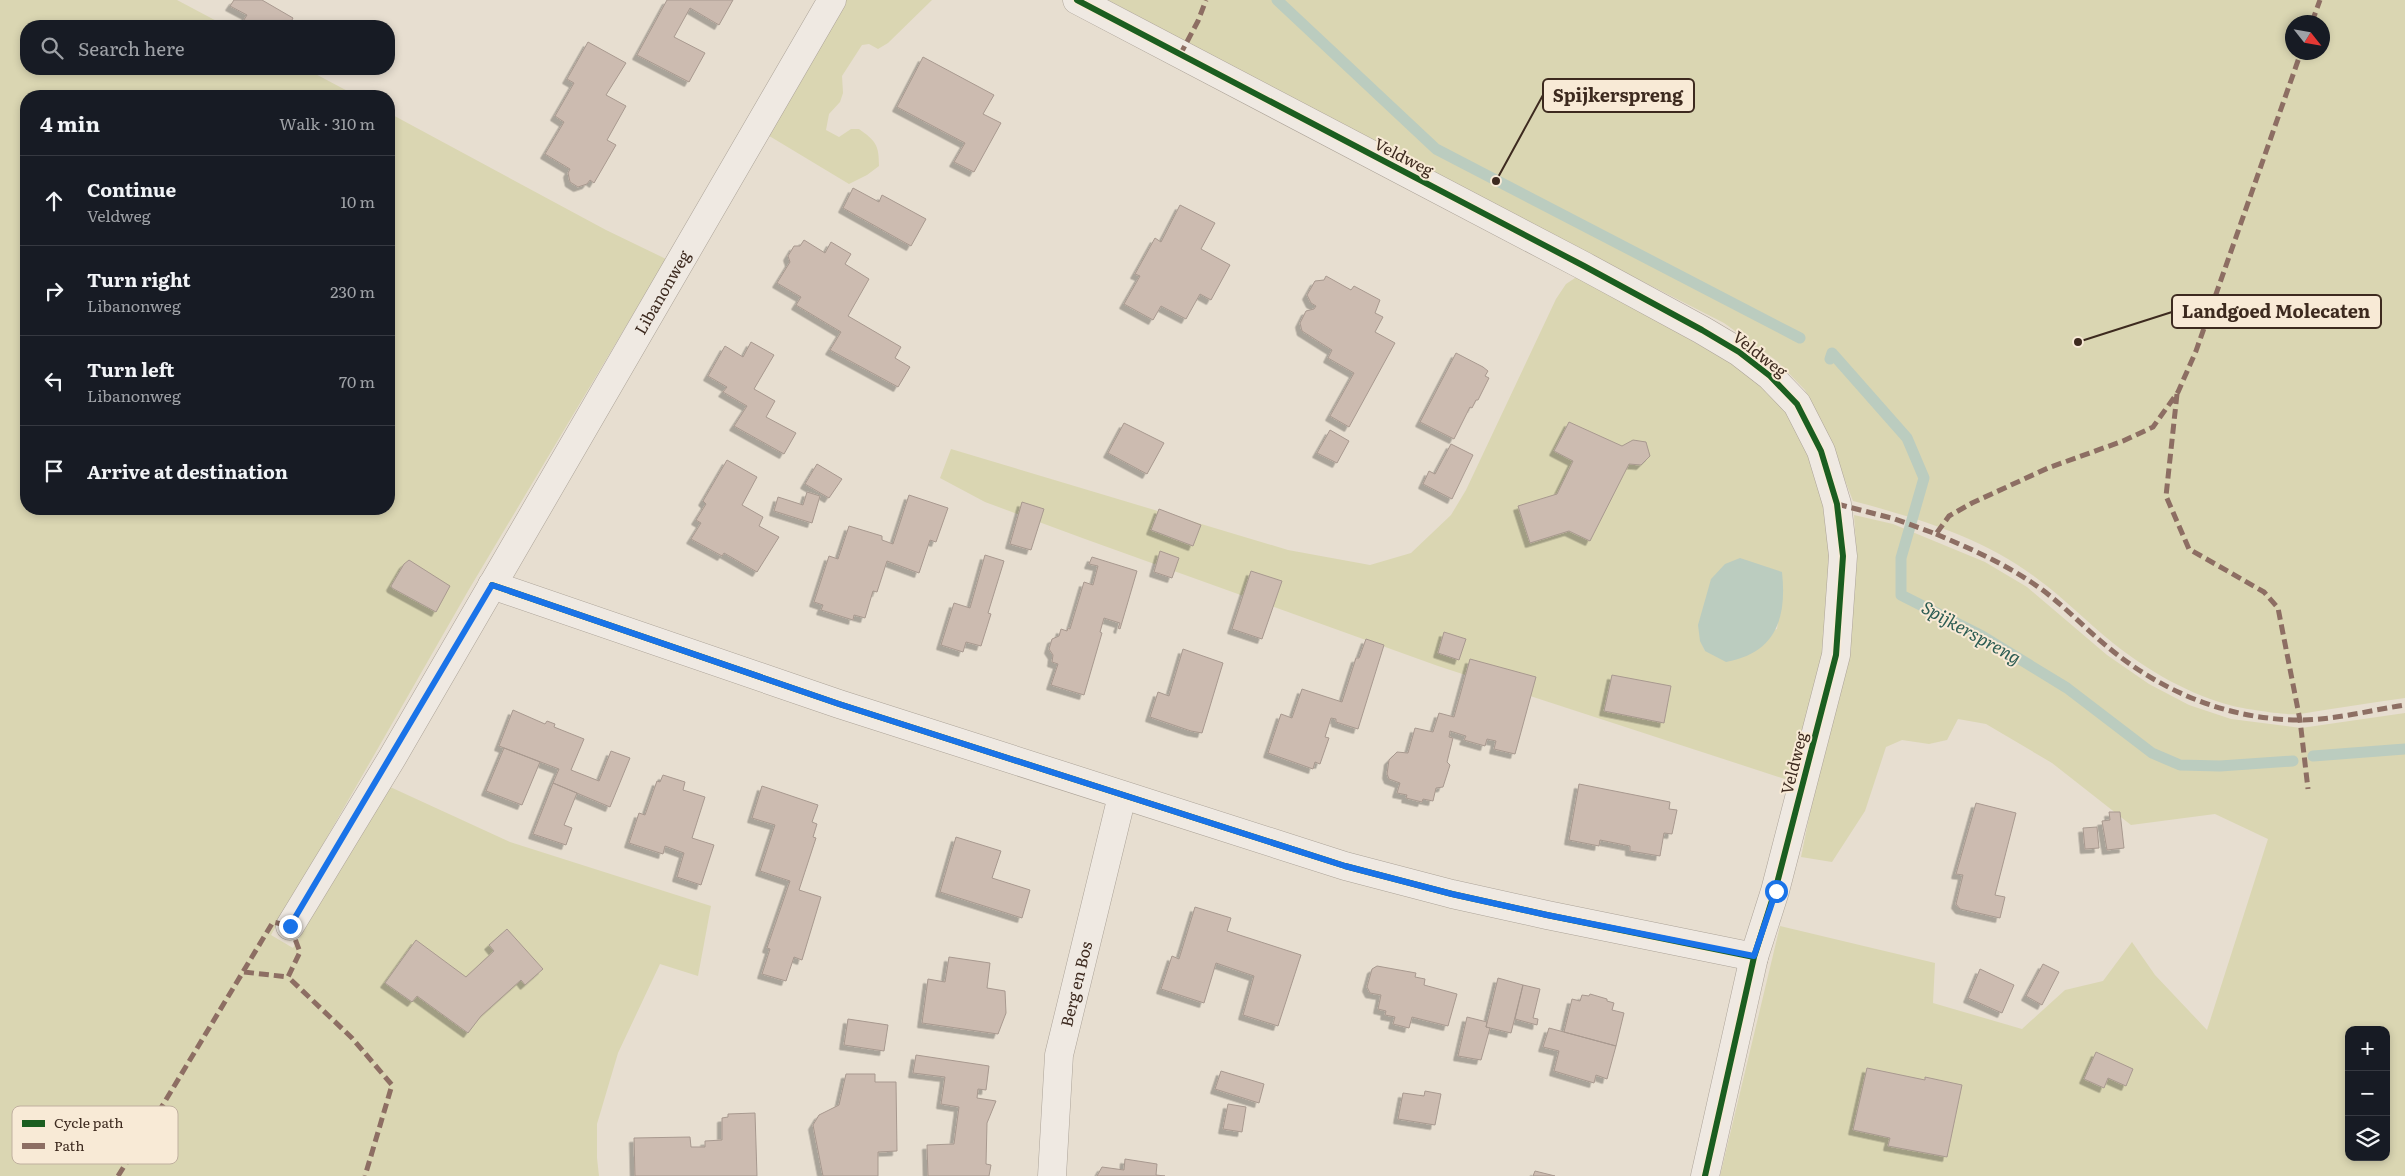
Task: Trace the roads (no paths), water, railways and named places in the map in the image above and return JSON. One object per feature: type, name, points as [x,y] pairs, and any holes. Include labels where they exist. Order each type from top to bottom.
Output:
[{"type":"street","name":"Libanonweg","points":[[290,926],[492,585],[832,0]]},
{"type":"street","name":"Veldweg","points":[[1077,0],[1702,330],[1739,352],[1770,376],[1797,404],[1821,451],[1837,504],[1844,556],[1836,655],[1776,891],[1754,956],[1705,1176]]},
{"type":"street","points":[[492,585],[839,704],[1345,866],[1452,894],[1754,956]]},
{"type":"street","name":"Berg en Bos","points":[[1052,1176],[1059,1055],[1122,796]]},
{"type":"waterway","name":"Spijkerspreng","points":[[1277,0],[1436,149],[1800,338]]},
{"type":"waterway","name":"Spijkerspreng","points":[[1830,359],[1832,353],[1907,438],[1924,478],[1901,558],[1901,595],[1982,636],[2067,688],[2152,753],[2180,765],[2220,766],[2293,761]]},
{"type":"waterway","name":"Spijkerspreng","points":[[2313,756],[2405,749]]},
{"type":"place","name":"Spijkerspreng","points":[[1496,181]]},
{"type":"place","name":"Landgoed Molecaten","points":[[2078,342]]}]
